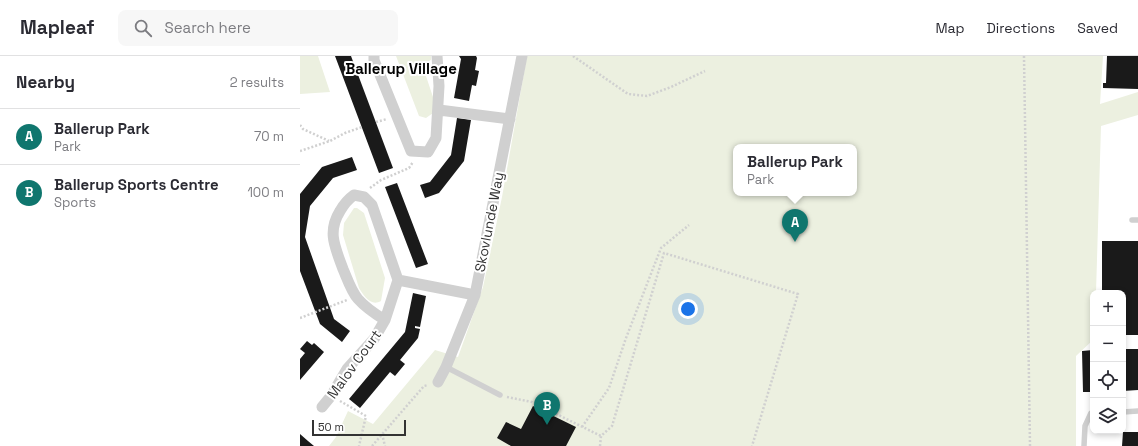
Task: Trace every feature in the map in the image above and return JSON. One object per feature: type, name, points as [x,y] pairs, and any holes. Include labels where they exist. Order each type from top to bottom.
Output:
[{"type":"street","points":[[374,56],[374,60],[411,151],[420,152],[428,152],[436,138],[439,110],[437,56]]},
{"type":"street","name":"Skovlunde Way","points":[[438,382],[446,367],[475,295],[522,56]]},
{"type":"street","points":[[439,110],[510,119]]},
{"type":"street","name":"Malov Court","points":[[364,197],[354,195],[346,200],[334,220],[332,234],[335,248],[356,296],[367,308],[385,320]]},
{"type":"street","points":[[364,197],[372,204],[398,280],[475,295]]},
{"type":"street","name":"Malov Court","points":[[322,407],[331,396],[347,369],[374,339],[385,320],[398,280]]},
{"type":"lane","points":[[446,367],[500,395]]},
{"type":"lane","points":[[1126,412],[1138,411]]},
{"type":"lane","points":[[1084,446],[1085,426],[1090,415]]},
{"type":"path","points":[[573,56],[628,94],[647,96],[671,87],[705,71]]},
{"type":"path","points":[[1024,56],[1030,446]]},
{"type":"path","points":[[300,125],[303,129],[330,141]]},
{"type":"path","points":[[300,151],[330,141],[345,133],[362,128]]},
{"type":"path","points":[[364,197],[364,192],[381,180],[409,168],[420,152]]},
{"type":"path","points":[[582,427],[609,388],[626,338],[661,248],[689,225]]},
{"type":"path","points":[[600,436],[612,426],[664,253],[798,294],[752,446]]},
{"type":"path","points":[[300,318],[356,296]]},
{"type":"path","points":[[372,446],[424,386],[438,382]]},
{"type":"path","points":[[500,395],[532,402],[600,436]]},
{"type":"path","points":[[331,396],[366,416],[359,446]]},
{"type":"path","points":[[382,434],[385,446]]},
{"type":"path","points":[[600,436],[600,446]]},
{"type":"green space","points":[[300,56],[318,56],[330,92],[300,94]]},
{"type":"green space","points":[[396,56],[431,56],[431,60],[422,64],[433,97],[433,113],[426,118],[419,116]]},
{"type":"green space","points":[[527,56],[1103,56],[1100,104],[1138,92],[1138,115],[1101,126],[1096,290],[1090,290],[1090,343],[1076,356],[1076,446],[329,446],[336,437],[348,411],[373,424],[435,350],[458,357],[483,287],[502,197]]},
{"type":"green space","points":[[354,208],[357,208],[364,213],[385,278],[381,301],[374,303],[368,300],[359,288],[343,235],[344,223]]},
{"type":"building","points":[[335,56],[351,56],[393,168],[379,173]]},
{"type":"building","points":[[459,56],[476,56],[477,58],[475,70],[479,71],[476,86],[472,85],[469,101],[454,98],[461,59]]},
{"type":"building","points":[[1107,56],[1138,56],[1138,89],[1103,88],[1103,83],[1106,83]]},
{"type":"building","points":[[457,118],[471,120],[464,161],[439,193],[425,198],[420,185],[430,182],[451,155]]},
{"type":"building","points":[[352,157],[357,170],[333,178],[310,206],[305,237],[334,319],[350,331],[342,342],[320,324],[300,271],[300,194],[322,167]]},
{"type":"building","points":[[397,183],[428,264],[416,268],[385,187]]},
{"type":"building","points":[[1102,241],[1138,241],[1138,335],[1126,335],[1126,290],[1102,290]]},
{"type":"building","points":[[413,293],[426,296],[420,327],[415,326],[415,328],[420,329],[418,338],[400,360],[405,364],[395,376],[390,372],[360,408],[349,399],[405,332]]},
{"type":"building","points":[[307,341],[312,345],[314,343],[324,352],[300,380],[300,359],[305,353],[300,349]]},
{"type":"building","points":[[1126,349],[1138,349],[1138,390],[1126,391]]},
{"type":"building","points":[[1090,350],[1090,392],[1083,392],[1082,351]]},
{"type":"building","points":[[533,406],[576,427],[566,446],[511,446],[497,438],[506,422],[521,429]]},
{"type":"building","points":[[1126,432],[1138,432],[1138,446],[1122,446],[1123,434],[1126,434]]},
{"type":"building","points":[[300,434],[308,441],[314,446],[300,446]]},
{"type":"place","name":"Ballerup Park","points":[[795,242]]},
{"type":"place","name":"Ballerup Sports Centre","points":[[547,425]]},
{"type":"district","name":"Ballerup Village","points":[[401,69]]}]
